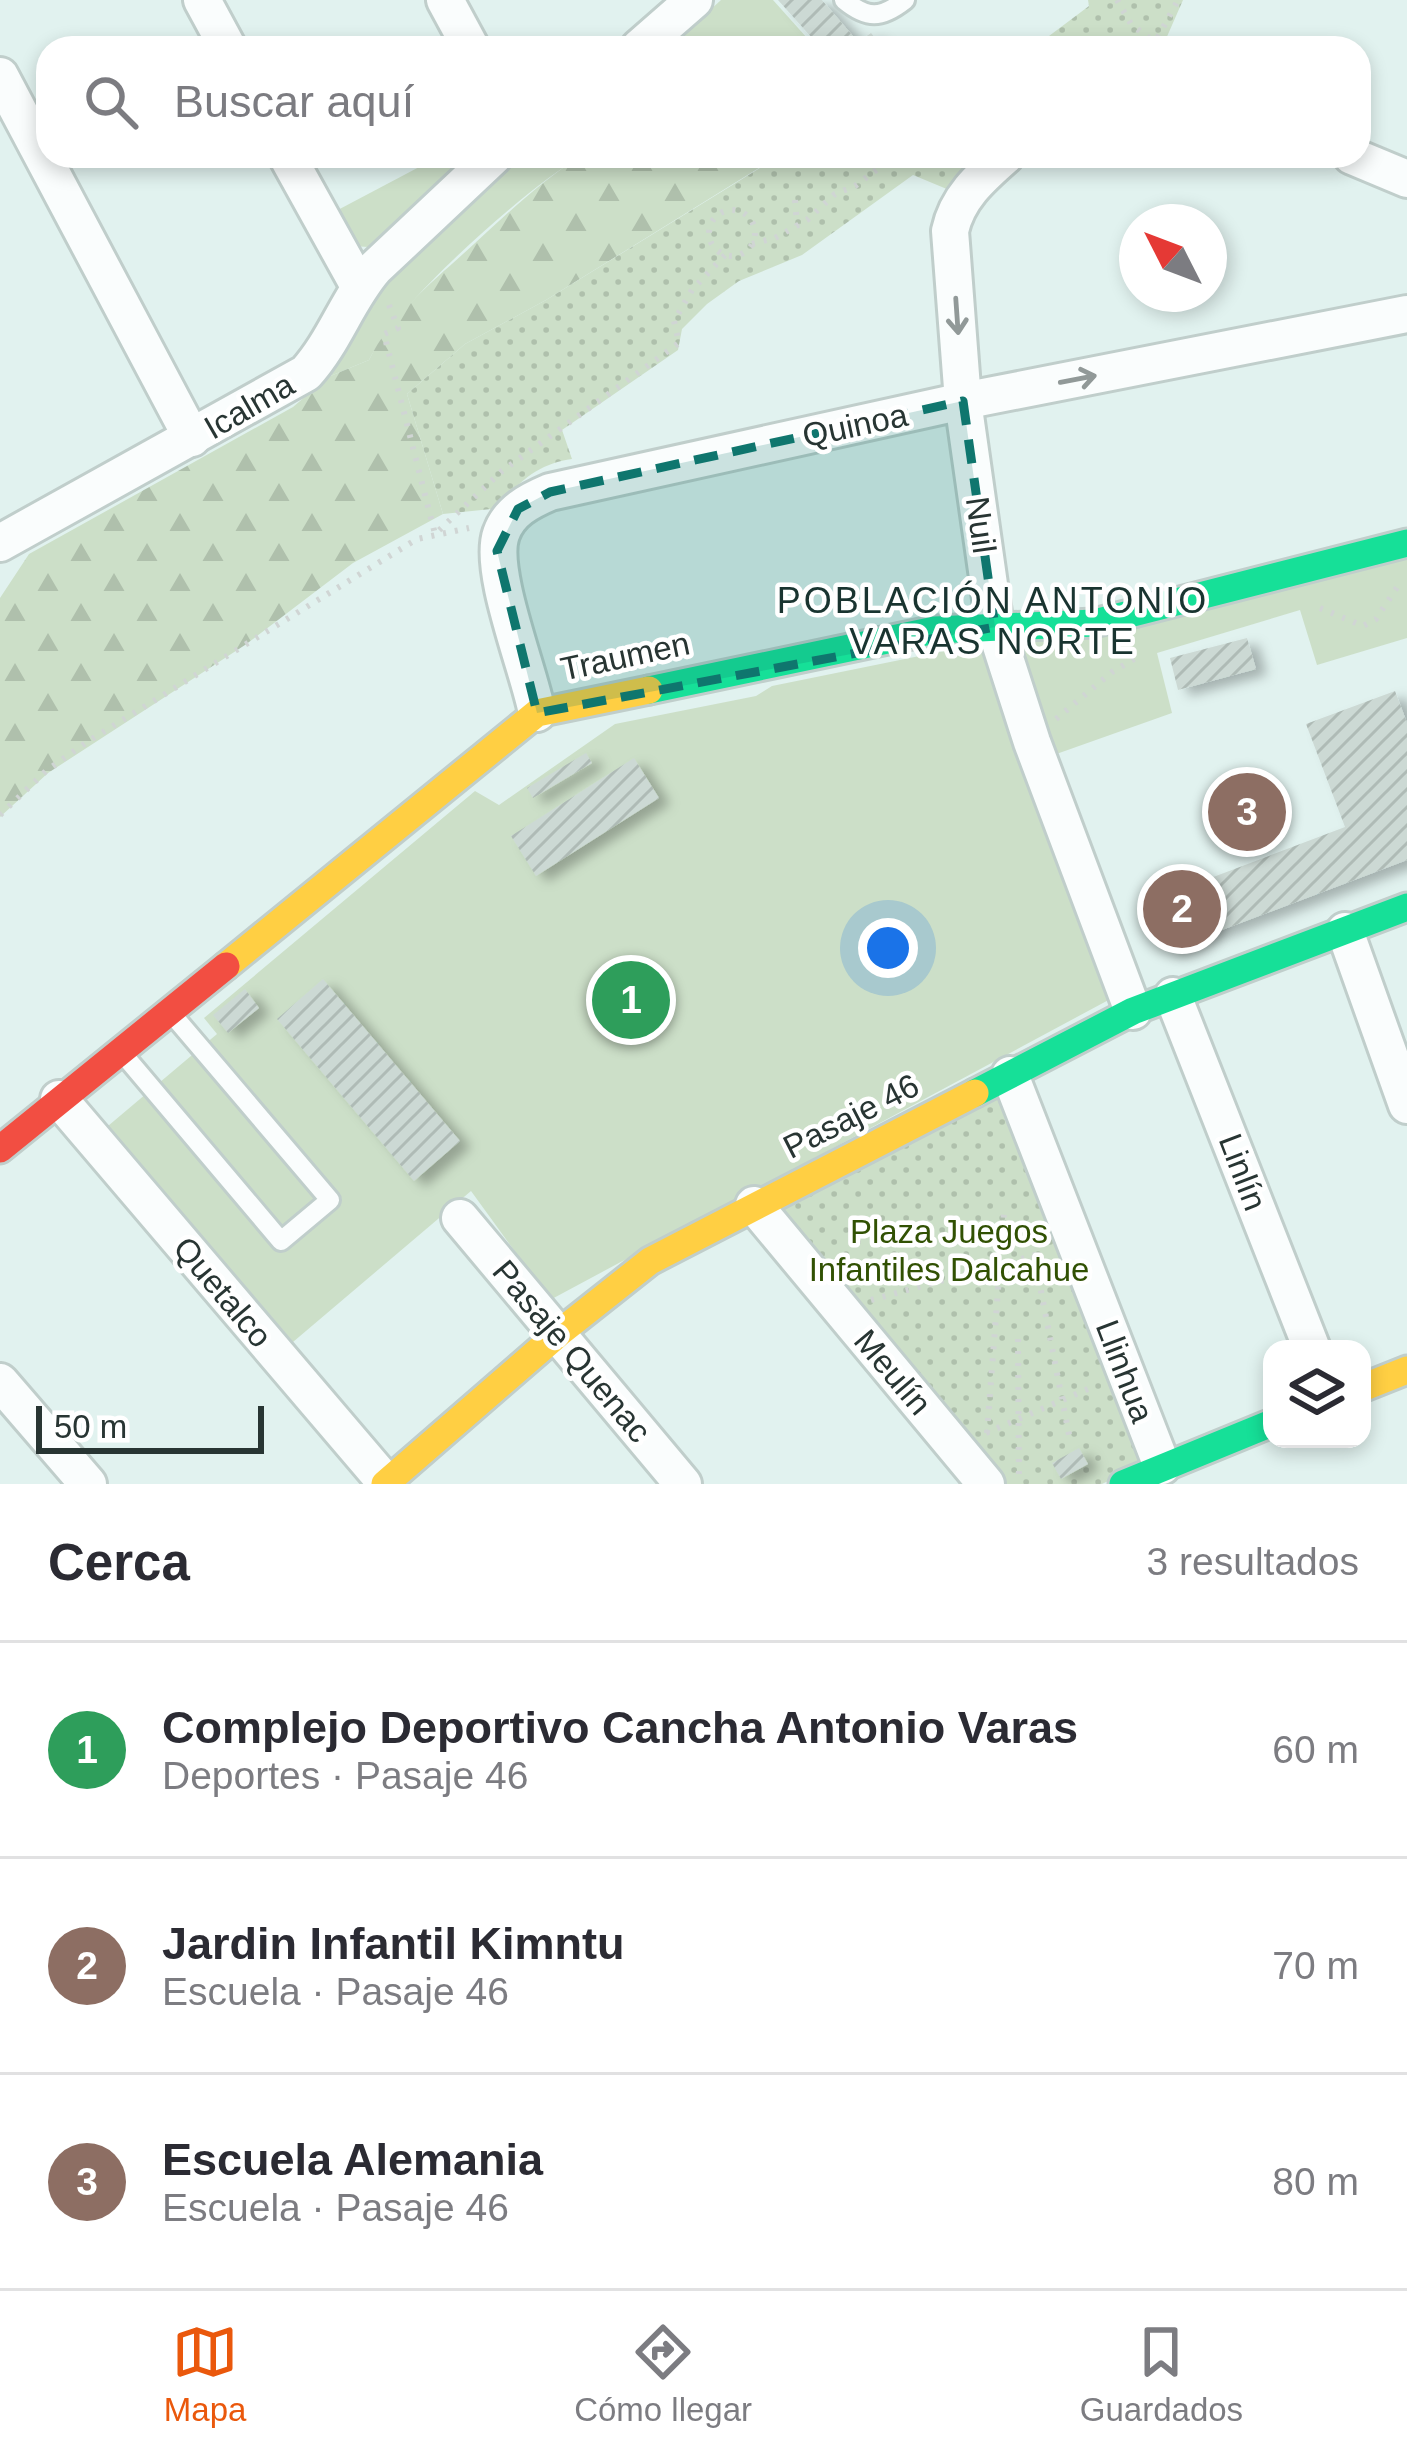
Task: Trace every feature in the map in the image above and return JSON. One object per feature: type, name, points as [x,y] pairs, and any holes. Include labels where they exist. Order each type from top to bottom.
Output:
[{"type":"street","points":[[202,0],[222,36]]},
{"type":"street","points":[[445,0],[464,36]]},
{"type":"street","points":[[653,36],[694,0]]},
{"type":"street","points":[[0,76],[36,144]]},
{"type":"street","points":[[1371,164],[1407,179]]},
{"type":"street","points":[[49,168],[192,438]]},
{"type":"street","points":[[295,168],[367,277]]},
{"type":"street","name":"Icalma","points":[[1,540],[306,373],[328,349],[367,277],[481,168]]},
{"type":"street","name":"Nuil","points":[[993,168],[965,195],[954,212],[950,231],[963,401],[995,627],[1031,742],[1133,1011]]},
{"type":"street","name":"Quinoa","points":[[508,520],[550,492],[963,401],[1407,314]]},
{"type":"street","points":[[508,520],[497,551],[499,568],[537,713]]},
{"type":"street","name":"Traumen","points":[[0,1149],[537,713],[913,634],[1094,622],[1407,543]]},
{"type":"street","name":"Pasaje 46","points":[[386,1484],[559,1333],[650,1261],[1133,1011],[1407,907]]},
{"type":"street","points":[[1345,931],[1407,1105]]},
{"type":"street","name":"Linlín","points":[[1173,996],[1308,1340]]},
{"type":"street","name":"Llinhua","points":[[1010,1075],[1126,1373],[1137,1479]]},
{"type":"street","name":"Quetalco","points":[[59,1099],[386,1484]]},
{"type":"street","name":"Meulín","points":[[754,1205],[840,1309],[971,1440],[986,1484]]},
{"type":"street","name":"Pasaje Quenac","points":[[460,1218],[683,1484]]},
{"type":"street","points":[[1371,1385],[1404,1376]]},
{"type":"street","points":[[0,1382],[88,1484]]},
{"type":"street","points":[[1137,1479],[1263,1427]]},
{"type":"lane","points":[[844,0],[869,16],[885,15],[905,0]]},
{"type":"lane","points":[[120,1050],[281,1241],[330,1201],[169,1010]]},
{"type":"path","points":[[1117,0],[1144,36]]},
{"type":"path","points":[[1158,36],[1178,0]]},
{"type":"path","points":[[752,244],[754,227],[748,216],[726,210],[715,216],[708,233],[715,249],[740,255],[752,244],[797,225],[880,168]]},
{"type":"path","points":[[795,200],[797,225]]},
{"type":"path","points":[[435,534],[502,471],[679,343],[674,321],[692,290],[725,255]]},
{"type":"path","points":[[367,277],[398,328],[384,334],[435,534]]},
{"type":"path","points":[[0,815],[46,771],[87,742],[417,539],[508,520]]},
{"type":"path","points":[[1307,604],[1363,626],[1376,619],[1399,586],[1407,584]]},
{"type":"path","points":[[1031,742],[1112,672],[1147,652]]},
{"type":"path","points":[[971,1440],[1000,1265],[1004,1212]]},
{"type":"path","points":[[840,1309],[1076,1244]]},
{"type":"path","points":[[1034,1256],[1070,1440]]},
{"type":"path","points":[[1018,1339],[1019,1484]]},
{"type":"path","points":[[971,1440],[1126,1373]]},
{"type":"highlighted area","points":[[963,401],[995,627],[537,713],[497,551],[518,509],[550,492]]},
{"type":"green space","points":[[721,0],[773,0],[805,36],[682,36]]},
{"type":"green space","points":[[1088,0],[1183,0],[1167,36],[1049,36],[1089,6]]},
{"type":"green space","points":[[417,168],[458,168],[369,247],[351,246],[334,212]]},
{"type":"green space","points":[[503,168],[563,168],[464,249],[406,308],[369,360],[328,377],[375,293]]},
{"type":"green space","points":[[564,168],[759,168],[546,300],[465,344],[407,394],[443,514],[353,563],[245,645],[48,773],[0,817],[0,598],[29,554],[293,407],[328,377],[369,360],[402,312]]},
{"type":"green space","points":[[760,168],[978,168],[954,192],[913,175],[802,255],[739,281],[682,329],[678,350],[562,430],[572,459],[530,475],[501,508],[443,514],[407,394],[465,344],[546,300]]},
{"type":"green space","points":[[1407,557],[1407,638],[1317,665],[1300,610],[1157,653],[1172,713],[1031,763],[1116,996],[550,1300],[471,1191],[293,1342],[108,1126],[217,1034],[204,1018],[475,791],[499,805],[615,724],[756,696],[772,686]]},
{"type":"green space","name":"Plaza Juegos Infantiles Dalcahue","points":[[1007,1089],[1150,1461],[1102,1484],[999,1484],[772,1212]]},
{"type":"building","points":[[778,0],[822,0],[853,36],[810,36]]},
{"type":"building","points":[[1247,638],[1256,669],[1178,690],[1170,658]]},
{"type":"building","points":[[1395,691],[1407,723],[1407,860],[1169,950],[1150,901],[1345,827],[1306,724]]},
{"type":"building","points":[[586,753],[592,763],[533,798],[527,788]]},
{"type":"building","points":[[634,758],[659,798],[536,876],[511,836]]},
{"type":"building","points":[[323,979],[460,1141],[414,1181],[277,1019]]},
{"type":"building","points":[[245,989],[259,1008],[228,1033],[213,1015]]},
{"type":"building","points":[[1079,1448],[1088,1464],[1061,1479],[1052,1463]]},
{"type":"traffic: fast","points":[[649,690],[935,630],[1094,623],[1407,543]]},
{"type":"traffic: fast","points":[[975,1093],[1133,1011],[1407,907]]},
{"type":"traffic: fast","points":[[1123,1484],[1263,1427]]},
{"type":"traffic: slow","points":[[226,966],[537,713],[649,690]]},
{"type":"traffic: slow","points":[[385,1484],[650,1261],[975,1093]]},
{"type":"traffic: slow","points":[[1371,1384],[1407,1370]]},
{"type":"traffic: jam","points":[[0,1149],[226,966]]},
{"type":"place","name":"Escuela Alemania","points":[[1247,812]]},
{"type":"place","name":"Jardin Infantil Kimntu","points":[[1182,909]]},
{"type":"place","name":"Complejo Deportivo Cancha Antonio Varas","points":[[631,1000]]},
{"type":"district","name":"POBLACIÓN ANTONIO VARAS NORTE","points":[[993,620]]}]
